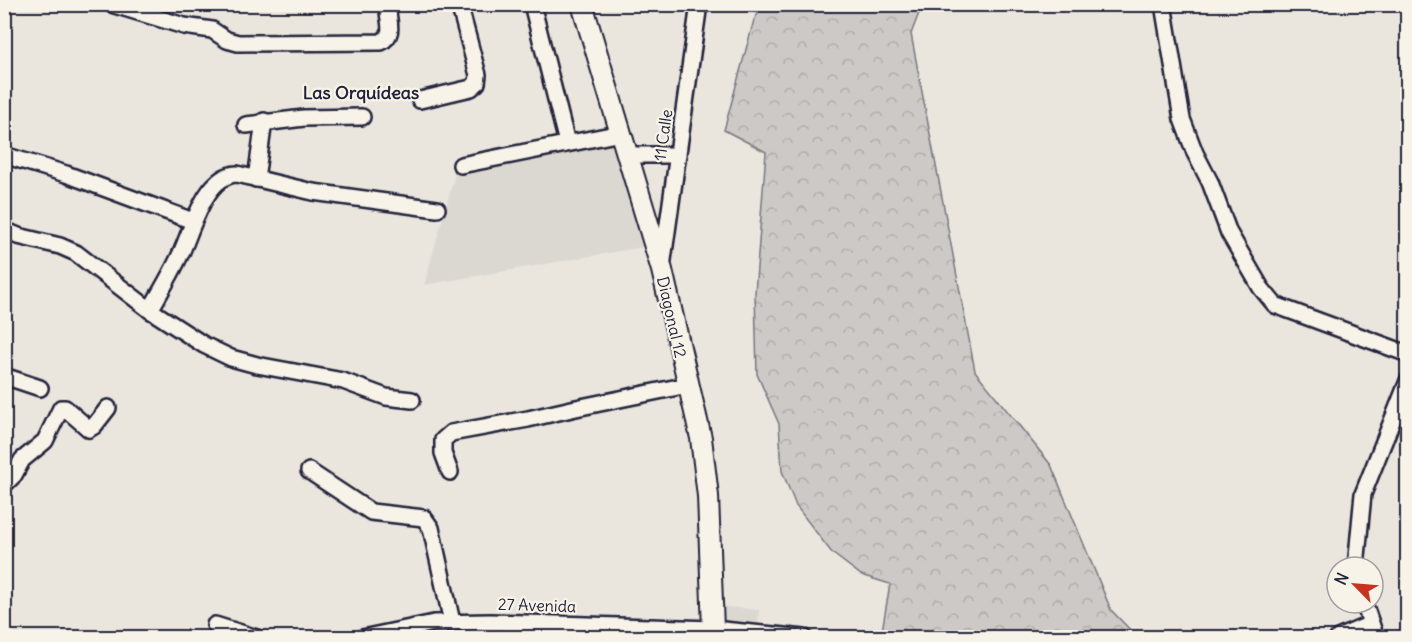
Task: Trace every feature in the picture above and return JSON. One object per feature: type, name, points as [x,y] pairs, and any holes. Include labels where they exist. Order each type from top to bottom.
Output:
[{"type":"main road","name":"Diagonal 12","points":[[582,4],[662,270],[706,467],[711,633]]},
{"type":"street","points":[[111,4],[184,27],[212,30],[227,40],[238,43],[381,42],[387,39],[390,29],[388,4]]},
{"type":"street","points":[[420,100],[471,88],[477,83],[478,75],[459,4]]},
{"type":"street","points":[[532,4],[567,143]]},
{"type":"street","name":"11 Calle","points":[[662,270],[699,4]]},
{"type":"street","points":[[1163,4],[1182,119],[1195,153],[1210,182],[1229,233],[1261,288],[1275,305],[1407,354]]},
{"type":"street","points":[[246,124],[304,118],[362,117]]},
{"type":"street","points":[[256,179],[264,121]]},
{"type":"street","points":[[461,165],[621,133]]},
{"type":"street","points":[[4,154],[66,174],[193,221]]},
{"type":"street","points":[[628,155],[678,155]]},
{"type":"street","points":[[150,310],[182,252],[193,221],[211,190],[225,176],[237,174],[347,198],[437,209]]},
{"type":"street","points":[[4,230],[76,253],[150,310],[204,345],[231,358],[343,381],[386,397],[412,400]]},
{"type":"street","points":[[4,376],[40,388]]},
{"type":"street","points":[[1357,555],[1363,494],[1407,381]]},
{"type":"street","points":[[450,472],[443,453],[443,440],[451,433],[528,420],[688,385]]},
{"type":"street","points":[[4,485],[14,475],[24,458],[45,441],[61,408],[64,408],[89,429],[108,408]]},
{"type":"street","points":[[309,471],[371,512],[424,518],[431,528],[452,622]]},
{"type":"street","points":[[1338,638],[1374,631],[1368,615]]},
{"type":"street","name":"27 Avenida","points":[[362,638],[403,633],[452,622],[547,622],[805,638]]},
{"type":"street","points":[[215,625],[257,638]]},
{"type":"shaded area","points":[[614,138],[649,246],[424,285],[456,171]]},
{"type":"shaded area","points":[[719,606],[759,610],[758,627],[719,623]]},
{"type":"green space","points":[[763,5],[922,5],[911,34],[975,371],[1051,465],[1111,610],[1137,637],[881,637],[890,584],[861,575],[832,553],[796,506],[782,471],[779,424],[757,374],[755,293],[766,152],[724,130],[754,20]]},
{"type":"district","name":"Las Orquídeas","points":[[361,93]]}]
